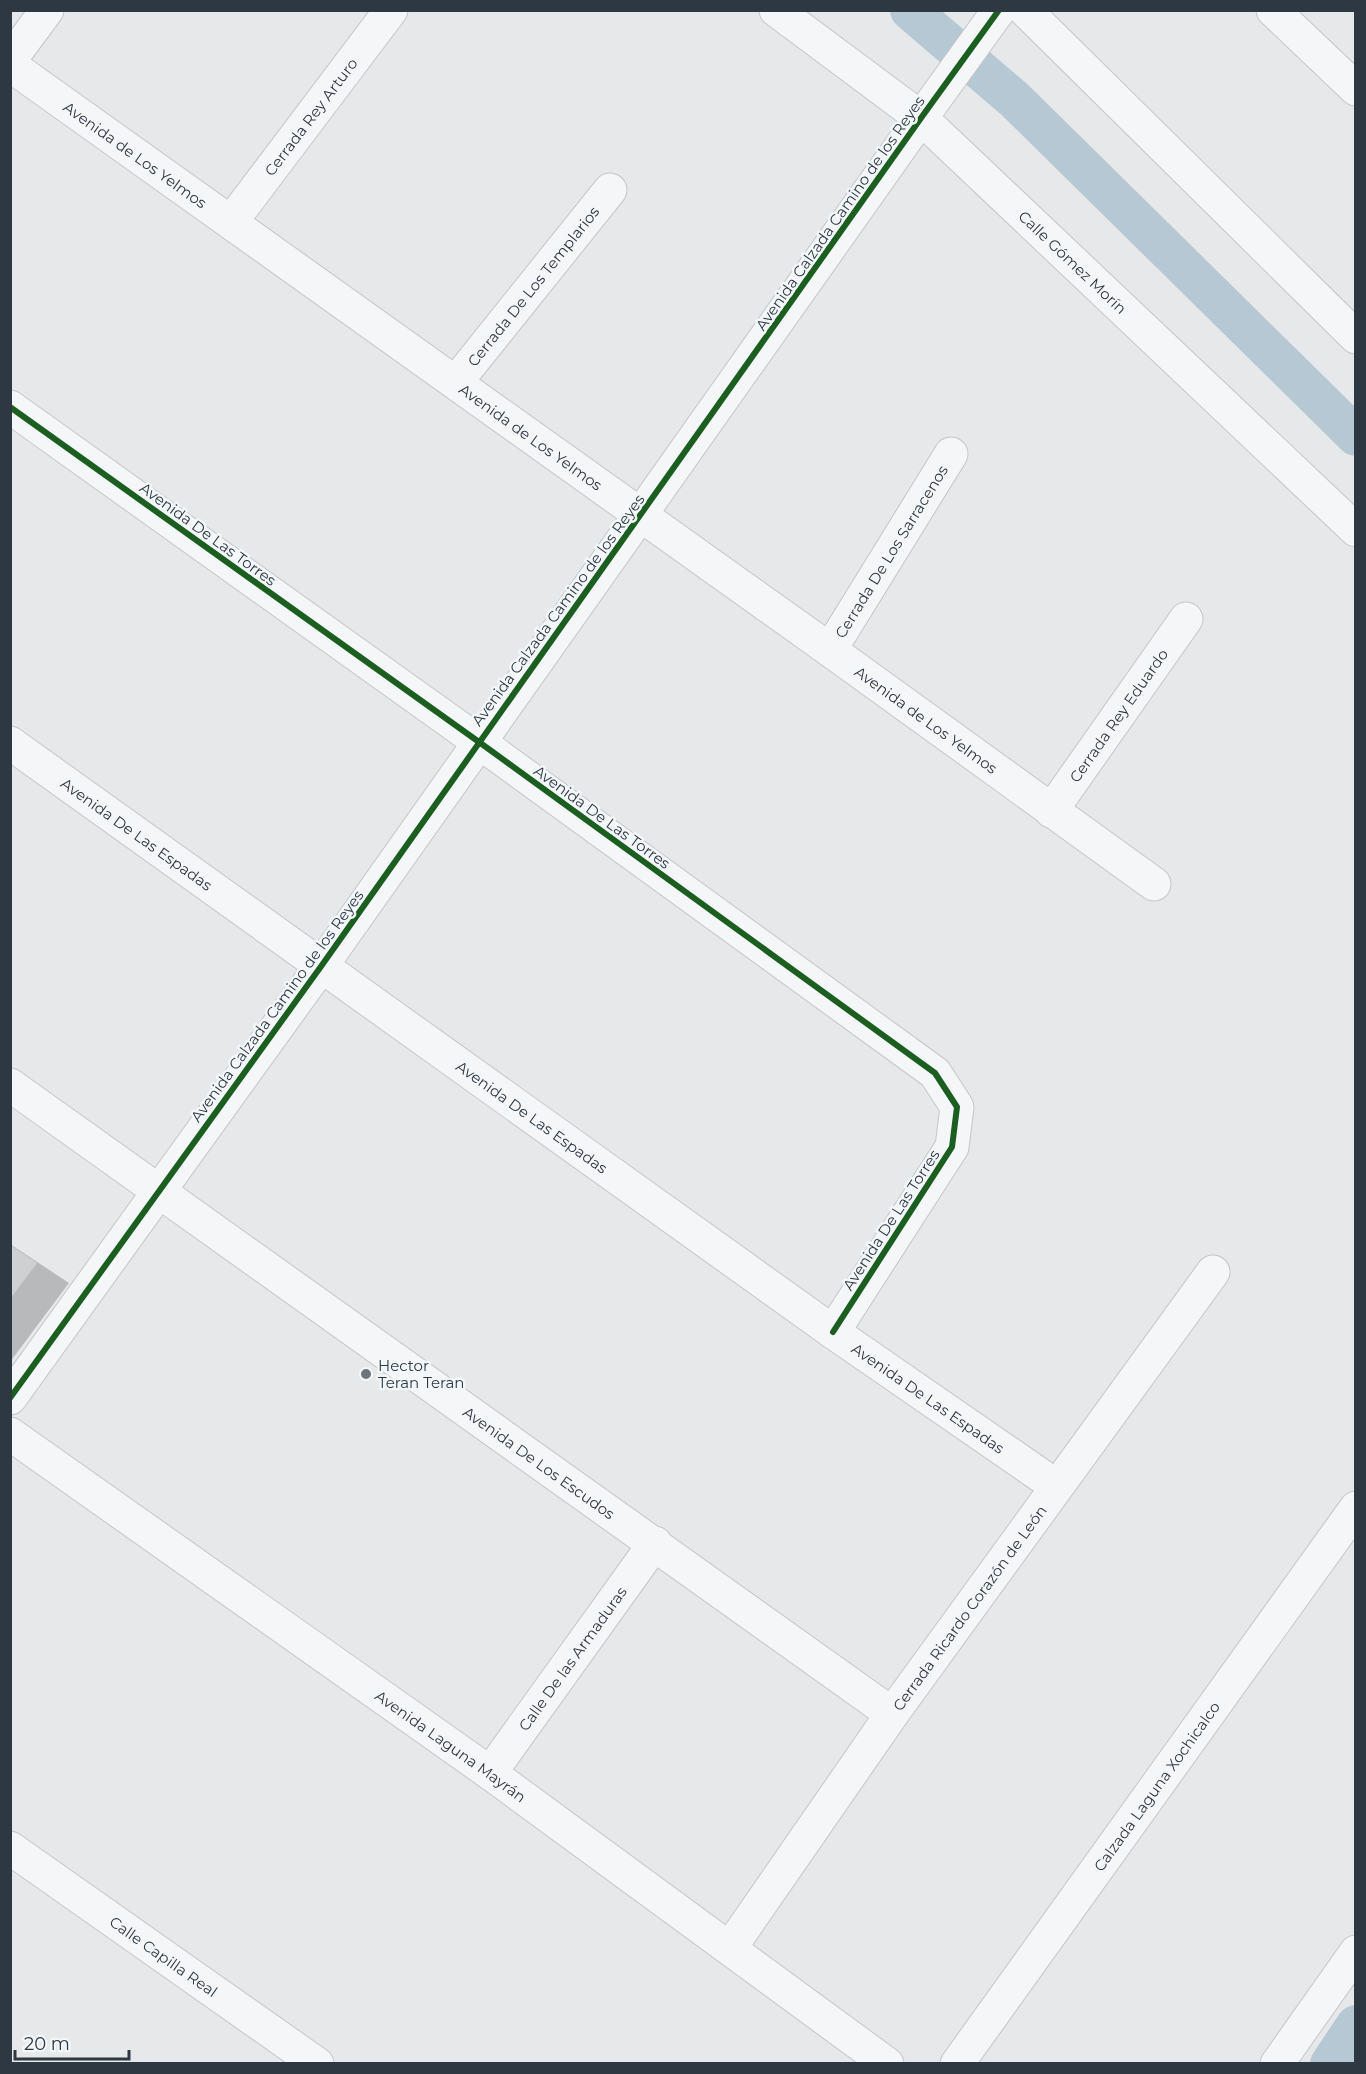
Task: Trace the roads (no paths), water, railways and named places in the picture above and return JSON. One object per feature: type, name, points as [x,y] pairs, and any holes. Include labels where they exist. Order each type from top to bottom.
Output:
[{"type":"street","points":[[10,60],[47,10]]},
{"type":"street","name":"Cerrada Rey Arturo","points":[[231,222],[391,10]]},
{"type":"street","name":"Calle Gómez Morín","points":[[776,10],[927,109],[1356,530]]},
{"type":"street","points":[[1273,10],[1356,89]]},
{"type":"street","points":[[1007,12],[1356,337]]},
{"type":"street","name":"Avenida Calzada Camino de los Reyes","points":[[10,1398],[322,965],[927,109],[1007,12]]},
{"type":"street","name":"Avenida de Los Yelmos","points":[[10,65],[456,382],[1154,884]]},
{"type":"street","name":"Cerrada De Los Templarios","points":[[456,382],[610,190]]},
{"type":"street","name":"Avenida De Las Torres","points":[[10,407],[935,1073],[957,1107],[952,1147],[833,1332]]},
{"type":"street","name":"Cerrada De Los Sarracenos","points":[[830,650],[951,454]]},
{"type":"street","name":"Cerrada Rey Eduardo","points":[[1051,811],[1186,619]]},
{"type":"street","name":"Avenida De Las Espadas","points":[[10,743],[833,1332],[1056,1486]]},
{"type":"street","name":"Avenida De Los Escudos","points":[[10,1085],[892,1714]]},
{"type":"street","name":"Cerrada Ricardo Corazón de León","points":[[730,1948],[892,1714],[1213,1272]]},
{"type":"street","name":"Avenida Laguna Mayrán","points":[[10,1434],[490,1773],[887,2064]]},
{"type":"street","name":"Calzada Laguna Xochicalco","points":[[957,2064],[1356,1508]]},
{"type":"street","name":"Calle De las Armaduras","points":[[490,1773],[655,1543]]},
{"type":"street","name":"Calle Capilla Real","points":[[10,1848],[317,2064]]},
{"type":"street","points":[[1277,2064],[1356,1952]]},
{"type":"waterway","points":[[910,10],[1015,100],[1356,436]]},
{"type":"waterway","points":[[1330,2064],[1356,2025]]},
{"type":"place","name":"Hector Teran Teran","points":[[366,1374]]}]
